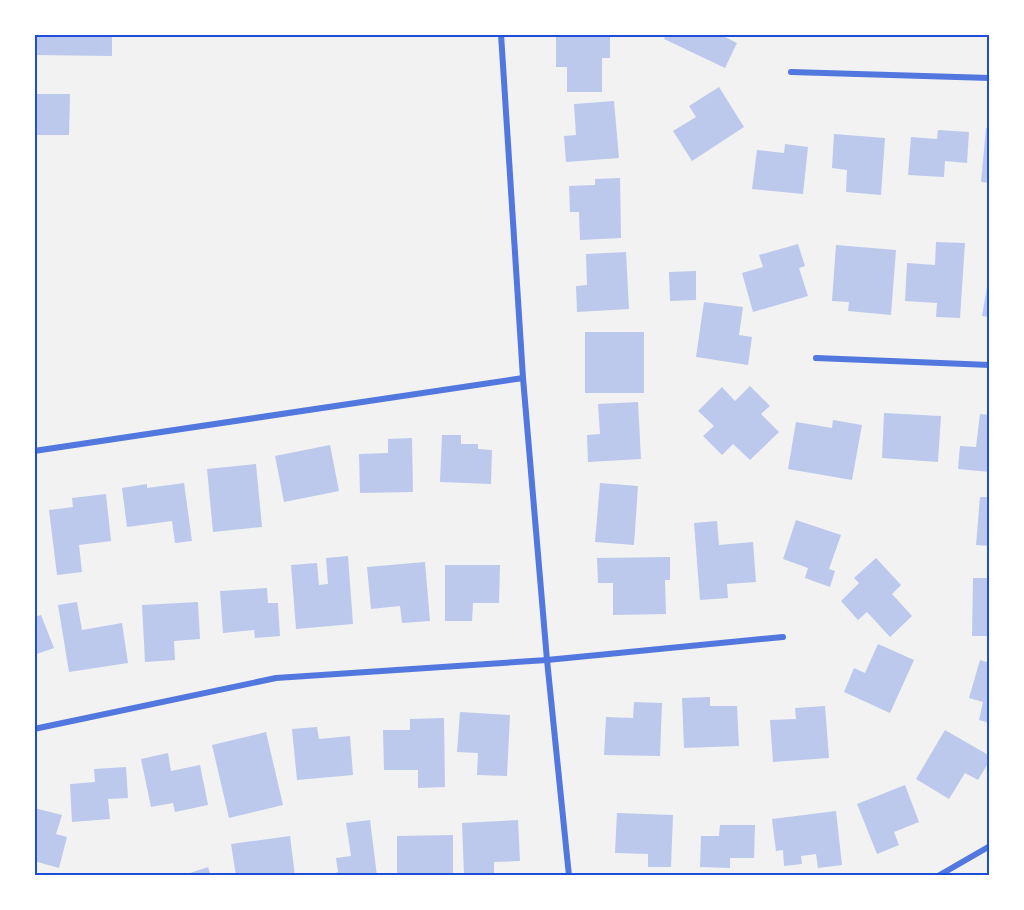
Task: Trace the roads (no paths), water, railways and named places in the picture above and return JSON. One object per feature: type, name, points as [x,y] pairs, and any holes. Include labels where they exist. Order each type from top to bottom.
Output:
[{"type":"street","points":[[501,34],[523,378],[547,660],[569,876]]},
{"type":"street","points":[[791,72],[990,78]]},
{"type":"street","points":[[816,358],[990,365]]},
{"type":"street","points":[[34,451],[523,378]]},
{"type":"street","points":[[34,729],[276,678],[547,660],[783,637]]},
{"type":"street","points":[[938,876],[989,847]]}]
